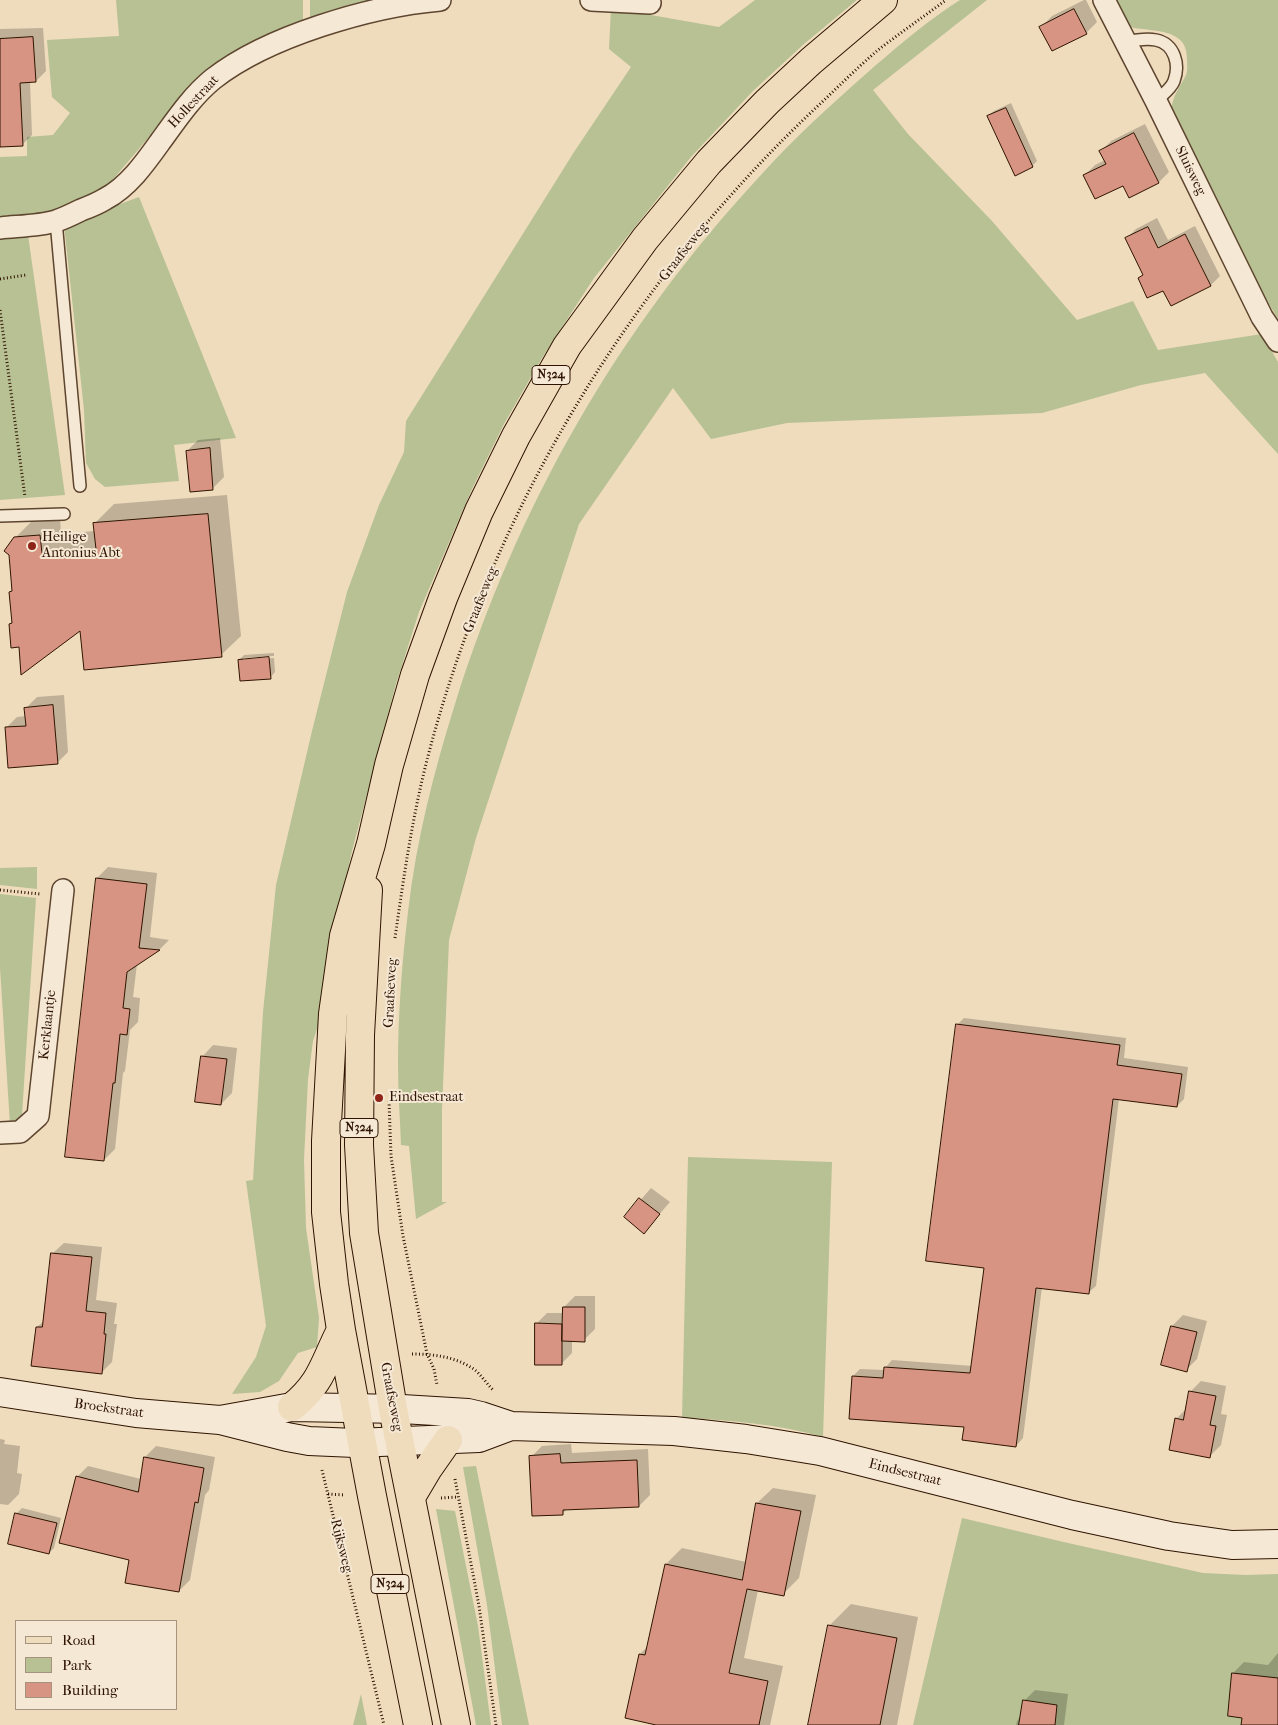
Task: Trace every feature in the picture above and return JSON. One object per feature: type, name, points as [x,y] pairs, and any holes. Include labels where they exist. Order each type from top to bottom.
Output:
[{"type":"main road","name":"Graafseweg","points":[[356,1408],[341,1330],[326,1212],[326,1141],[333,1024],[344,936],[371,844],[388,765],[416,675],[443,598],[479,511],[516,436],[567,346],[645,239],[709,162],[767,102],[811,61],[883,0]]},
{"type":"main road","name":"Graafseweg","points":[[371,844],[360,1035],[359,1145],[364,1233],[400,1442]]},
{"type":"main road","points":[[292,1407],[304,1397],[320,1377],[329,1353],[341,1330]]},
{"type":"main road","name":"N324","points":[[356,1408],[418,1725]]},
{"type":"main road","points":[[411,1497],[448,1440]]},
{"type":"main road","name":"N324","points":[[400,1442],[456,1725]]},
{"type":"street","name":"Hollestraat","points":[[0,228],[56,221],[106,199],[122,187],[145,162],[180,114],[212,80],[232,65],[262,49],[306,31],[380,10],[440,0]]},
{"type":"street","points":[[591,0],[650,3]]},
{"type":"street","name":"Sluisweg","points":[[1104,0],[1262,317],[1278,341]]},
{"type":"street","name":"Kerklaantje","points":[[0,1133],[20,1132],[38,1116],[63,893]]},
{"type":"street","name":"Broekstraat","points":[[0,1392],[136,1413],[220,1420],[286,1437],[316,1441],[400,1442]]},
{"type":"street","name":"Broekstraat","points":[[220,1420],[292,1407],[394,1409]]},
{"type":"street","name":"Eindsestraat","points":[[394,1409],[468,1413],[511,1426],[674,1431],[746,1438],[820,1451],[1072,1515],[1168,1536],[1232,1546],[1278,1544]]},
{"type":"street","name":"Eindsestraat","points":[[400,1442],[479,1438],[511,1426]]},
{"type":"lane","points":[[1126,42],[1158,40],[1165,44],[1174,54],[1177,61],[1174,82],[1156,101]]},
{"type":"lane","points":[[56,221],[80,486]]},
{"type":"lane","points":[[0,516],[64,514]]},
{"type":"path","name":"Graafseweg","points":[[395,943],[406,860],[422,781],[451,680],[477,606],[512,525],[558,437],[605,358],[681,254],[738,186],[799,124],[877,51],[946,0]]},
{"type":"path","points":[[0,279],[26,275]]},
{"type":"path","points":[[0,310],[27,515]]},
{"type":"path","points":[[0,890],[63,893]]},
{"type":"path","points":[[389,1094],[391,1156],[403,1236],[427,1354],[461,1362],[476,1371],[499,1396]]},
{"type":"path","name":"Rijksweg","points":[[316,1441],[384,1725]]},
{"type":"path","points":[[458,1497],[479,1606],[496,1725]]},
{"type":"green space","points":[[116,0],[303,0],[303,24],[195,83],[109,184],[53,212],[0,216],[0,157],[27,156],[27,137],[53,135],[70,113],[52,97],[47,40],[119,36]]},
{"type":"green space","points":[[310,0],[406,0],[310,20]]},
{"type":"green space","points":[[755,0],[857,0],[804,44],[753,91],[691,157],[594,278],[542,358],[504,424],[472,489],[419,612],[396,684],[352,851],[334,934],[329,993],[313,1041],[308,1079],[304,1160],[306,1228],[319,1318],[317,1347],[298,1353],[279,1381],[260,1392],[232,1394],[256,1357],[266,1326],[246,1181],[253,1180],[263,1012],[276,885],[347,592],[379,505],[404,452],[406,421],[574,152],[631,67],[609,49],[611,8],[719,27]]},
{"type":"green space","points":[[960,0],[987,0],[873,90],[908,134],[992,221],[1077,320],[1133,301],[1158,350],[1262,334],[1278,362],[1278,454],[1205,373],[1141,385],[1042,413],[787,423],[711,439],[673,388],[579,524],[476,838],[449,940],[442,1110],[442,1202],[447,1202],[416,1219],[409,1146],[401,1145],[398,1075],[401,988],[411,885],[427,806],[447,729],[480,630],[509,559],[542,489],[578,422],[618,358],[661,295],[709,234],[760,176],[816,119],[907,39]]},
{"type":"green space","points":[[1115,0],[1278,0],[1278,319],[1257,284],[1171,111],[1175,96],[1187,73],[1186,49],[1175,36],[1129,27]]},
{"type":"green space","points":[[139,197],[236,438],[174,445],[179,481],[105,487],[95,479],[86,463],[84,410],[64,225]]},
{"type":"green space","points":[[28,235],[65,495],[0,500],[0,239]]},
{"type":"green space","points":[[37,867],[37,889],[0,885],[0,868]]},
{"type":"green space","points":[[0,894],[36,898],[22,1115],[10,1125],[0,968]]},
{"type":"green space","points":[[688,1157],[832,1162],[823,1437],[753,1423],[682,1418]]},
{"type":"green space","points":[[476,1466],[529,1725],[502,1725],[487,1605],[463,1467]]},
{"type":"green space","points":[[436,1509],[455,1511],[478,1626],[491,1725],[476,1725]]},
{"type":"green space","points":[[962,1518],[1203,1573],[1278,1574],[1278,1725],[913,1725]]},
{"type":"green space","points":[[361,1694],[367,1725],[353,1725]]},
{"type":"building","points":[[1074,9],[1087,34],[1052,51],[1039,27]]},
{"type":"building","points":[[33,37],[36,82],[20,83],[23,146],[0,147],[0,39]]},
{"type":"building","points":[[1006,108],[1033,167],[1015,176],[987,116]]},
{"type":"building","points":[[1134,133],[1159,183],[1129,198],[1123,186],[1095,199],[1083,175],[1106,164],[1099,151]]},
{"type":"building","points":[[1148,227],[1158,248],[1185,234],[1211,286],[1171,306],[1163,291],[1147,298],[1138,278],[1143,275],[1125,238]]},
{"type":"building","points":[[210,448],[213,490],[190,492],[186,451]]},
{"type":"building","points":[[208,514],[222,657],[84,670],[80,631],[21,675],[19,647],[11,648],[9,624],[12,623],[9,592],[12,591],[9,555],[4,551],[14,537],[40,535],[42,553],[96,549],[93,523]]},
{"type":"building","points":[[269,657],[271,679],[240,681],[238,660]]},
{"type":"building","points":[[53,705],[58,764],[8,768],[5,727],[26,726],[24,708]]},
{"type":"building","points":[[96,878],[147,884],[139,948],[160,950],[127,972],[123,1008],[130,1009],[127,1035],[120,1034],[104,1161],[65,1157]]},
{"type":"building","points":[[956,1024],[1120,1045],[1117,1065],[1182,1074],[1177,1107],[1113,1099],[1089,1294],[1036,1288],[1016,1447],[962,1440],[964,1427],[849,1419],[852,1376],[883,1378],[884,1367],[970,1373],[984,1268],[926,1261]]},
{"type":"building","points":[[201,1056],[227,1059],[221,1105],[195,1102]]},
{"type":"building","points":[[639,1198],[660,1214],[644,1234],[624,1217]]},
{"type":"building","points":[[51,1253],[92,1257],[86,1311],[106,1313],[102,1374],[31,1366],[36,1327],[42,1327]]},
{"type":"building","points":[[563,1307],[585,1307],[585,1342],[562,1341]]},
{"type":"building","points":[[535,1323],[562,1324],[562,1365],[535,1365]]},
{"type":"building","points":[[1171,1326],[1197,1332],[1187,1372],[1161,1365]]},
{"type":"building","points":[[1189,1391],[1216,1396],[1210,1425],[1216,1426],[1210,1458],[1169,1450],[1175,1418],[1183,1420]]},
{"type":"building","points":[[560,1454],[561,1463],[637,1460],[639,1507],[563,1510],[563,1515],[532,1516],[529,1456]]},
{"type":"building","points":[[144,1457],[204,1468],[198,1503],[195,1502],[179,1592],[125,1583],[129,1560],[59,1543],[76,1476],[138,1492]]},
{"type":"building","points":[[756,1503],[801,1511],[784,1596],[747,1589],[729,1673],[768,1681],[759,1725],[656,1725],[625,1718],[639,1654],[645,1655],[665,1564],[742,1580]]},
{"type":"building","points":[[15,1513],[57,1523],[49,1554],[8,1544]]},
{"type":"building","points":[[828,1625],[897,1638],[880,1725],[808,1725]]},
{"type":"building","points":[[1232,1673],[1278,1678],[1278,1725],[1241,1725],[1242,1718],[1228,1716]]},
{"type":"building","points":[[1023,1700],[1057,1705],[1055,1725],[1019,1725]]},
{"type":"place","name":"Heilige Antonius Abt","points":[[32,546]]},
{"type":"place","name":"Eindsestraat","points":[[379,1098]]}]
